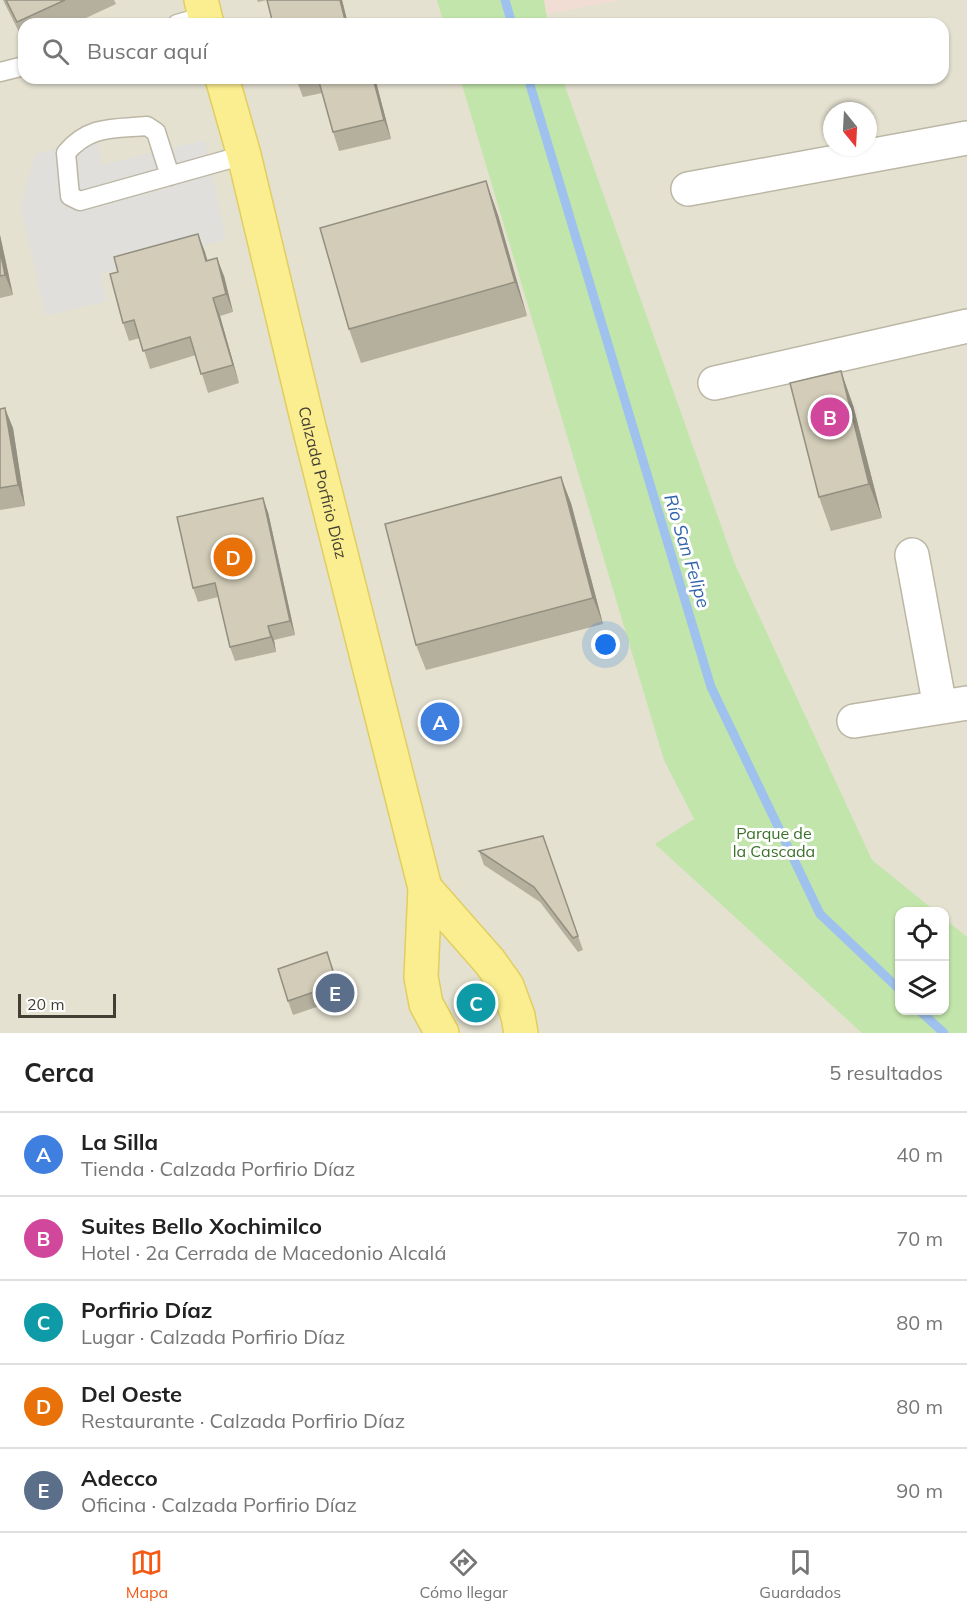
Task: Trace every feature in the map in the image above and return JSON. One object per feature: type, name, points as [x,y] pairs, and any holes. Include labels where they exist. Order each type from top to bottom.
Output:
[{"type":"main road","name":"Calzada Porfirio Díaz","points":[[224,84],[244,155],[309,427],[425,888],[421,977],[426,1004],[442,1033]]},
{"type":"main road","name":"Calzada Porfirio Díaz","points":[[425,888],[490,962],[507,986],[518,1016],[521,1033]]},
{"type":"street","points":[[688,189],[967,138]]},
{"type":"street","points":[[715,383],[967,326]]},
{"type":"street","points":[[854,721],[953,705],[912,555]]},
{"type":"lane","points":[[0,72],[18,68]]},
{"type":"lane","points":[[170,176],[156,132],[147,126],[94,131],[76,140],[66,153],[70,196],[80,201],[170,176],[244,155]]},
{"type":"shaded area","points":[[0,0],[967,0],[967,1033],[0,1033]]},
{"type":"shaded area","points":[[536,0],[621,0],[540,15]]},
{"type":"shaded area","points":[[96,137],[102,165],[205,140],[226,240],[100,274],[107,301],[46,316],[20,207],[35,154]]},
{"type":"green space","points":[[437,0],[544,0],[547,18],[442,18]]},
{"type":"green space","name":"Parque de la Cascada","points":[[462,84],[564,84],[734,562],[872,860],[930,907],[895,907],[895,1015],[949,1015],[949,922],[967,937],[967,1033],[862,1033],[655,844],[694,819],[664,760]]},
{"type":"building","points":[[6,0],[65,0],[26,18],[18,18],[17,22]]},
{"type":"building","points":[[267,0],[340,0],[344,18],[272,18]]},
{"type":"building","points":[[320,84],[375,84],[384,120],[333,132]]},
{"type":"building","points":[[486,181],[515,282],[349,329],[320,228]]},
{"type":"building","points":[[198,234],[206,261],[217,258],[226,294],[213,298],[233,365],[201,374],[190,337],[143,351],[134,320],[123,323],[110,274],[118,272],[114,257]]},
{"type":"building","points":[[0,250],[5,275],[0,276]]},
{"type":"building","points":[[841,371],[869,484],[819,497],[790,383]]},
{"type":"building","points":[[5,408],[18,485],[0,488],[0,409]]},
{"type":"building","points":[[561,477],[593,598],[416,645],[385,524]]},
{"type":"building","points":[[263,498],[290,621],[268,626],[271,637],[230,647],[215,583],[193,588],[177,517]]},
{"type":"building","points":[[543,836],[578,936],[573,938],[534,887],[479,851]]},
{"type":"building","points":[[327,952],[337,984],[288,1001],[278,969]]},
{"type":"waterway","name":"Río San Felipe","points":[[505,0],[510,18]]},
{"type":"waterway","name":"Río San Felipe","points":[[530,84],[711,687],[820,914],[895,985]]},
{"type":"waterway","name":"Río San Felipe","points":[[924,1015],[944,1033]]},
{"type":"place","name":"Suites Bello Xochimilco","points":[[830,417]]},
{"type":"place","name":"Del Oeste","points":[[233,557]]},
{"type":"place","name":"La Silla","points":[[440,722]]},
{"type":"place","name":"Adecco","points":[[335,993]]},
{"type":"place","name":"Porfirio Díaz","points":[[476,1003]]}]
